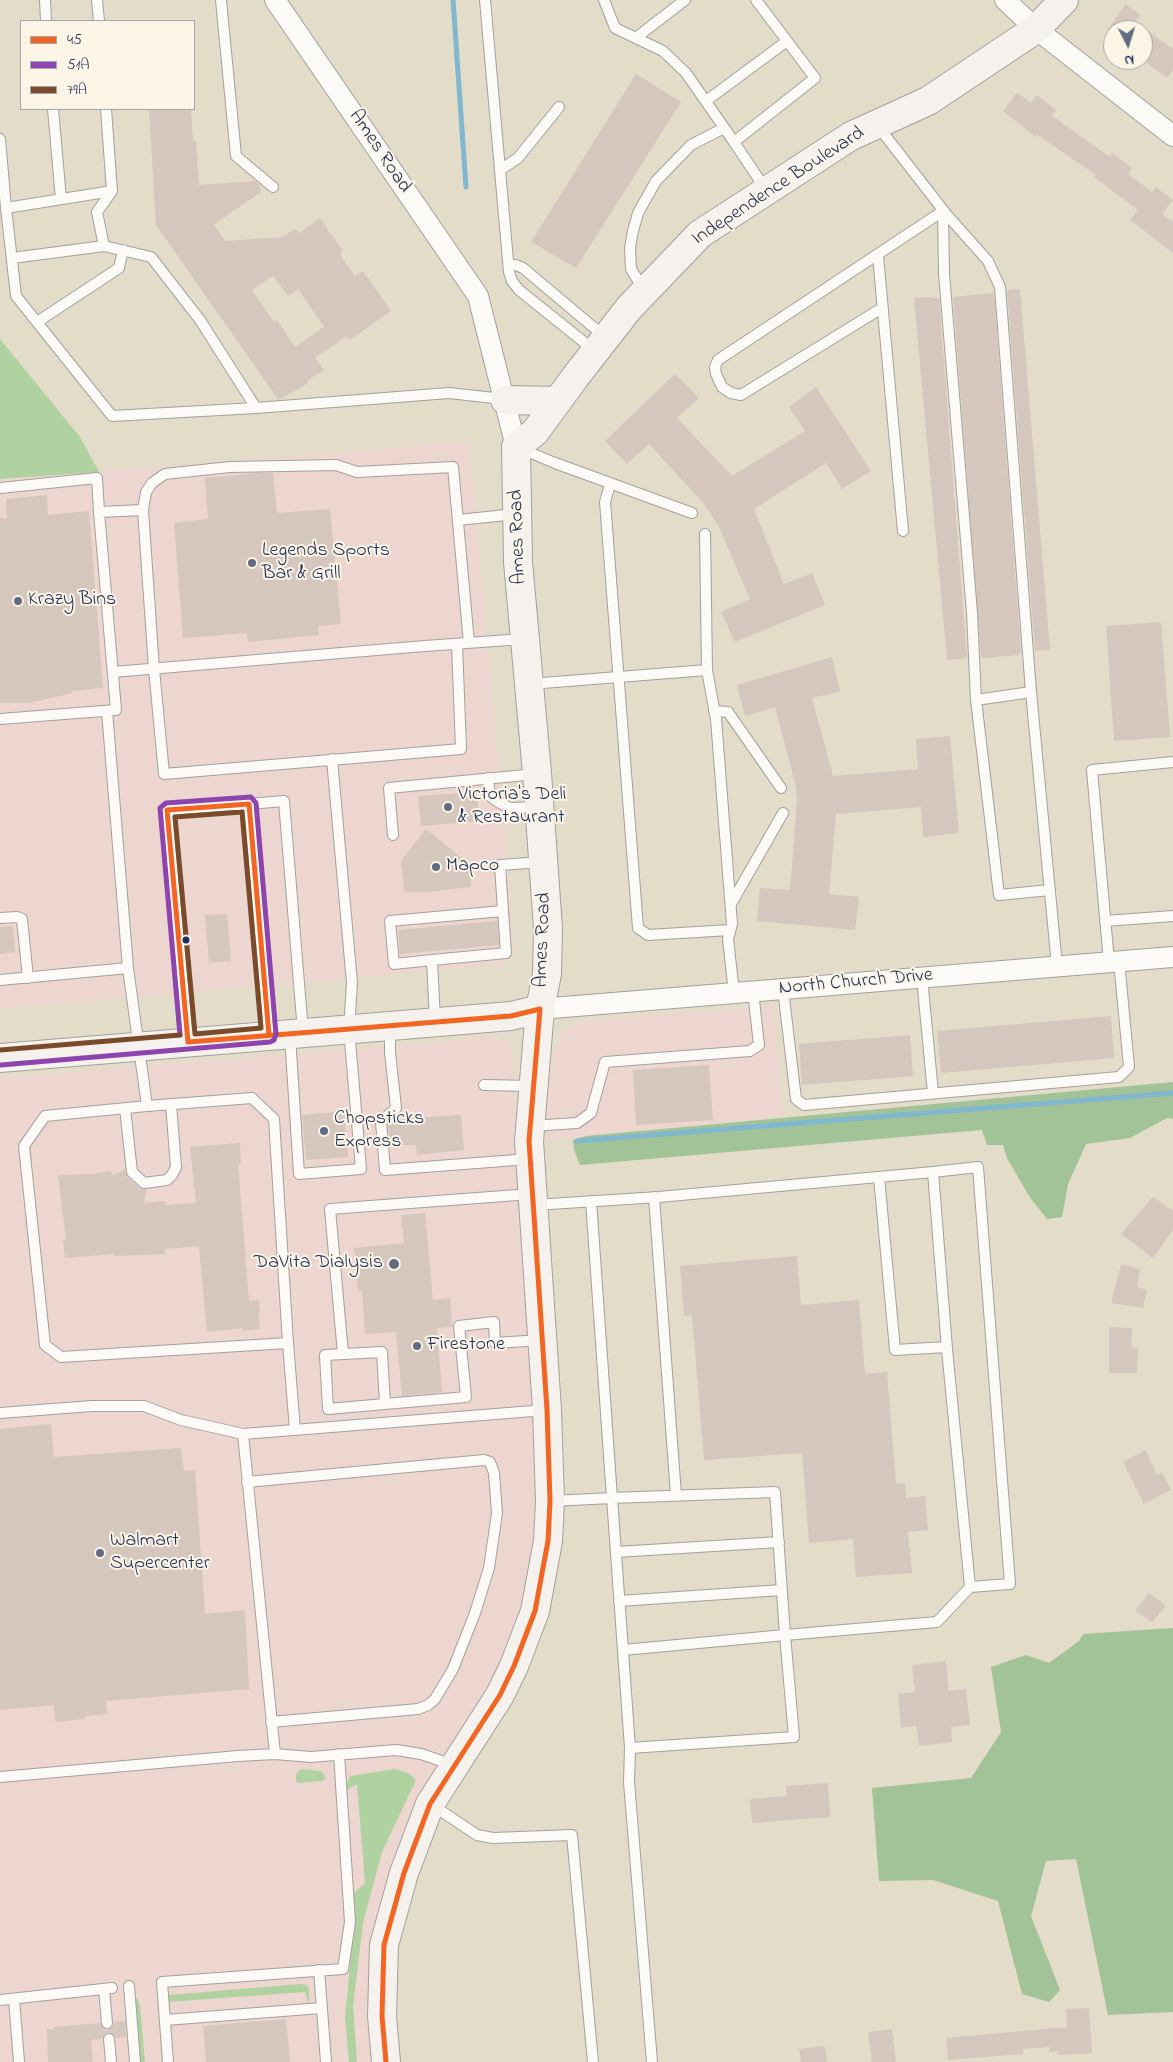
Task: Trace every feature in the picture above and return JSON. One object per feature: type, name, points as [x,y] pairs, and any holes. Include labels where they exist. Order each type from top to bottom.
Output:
[{"type":"street","name":"Ames Road","points":[[275,0],[478,296],[516,447],[518,562],[544,862],[548,947],[546,982],[540,1009],[533,1086],[530,1159],[546,1410],[550,1501],[548,1541],[535,1611],[514,1666],[500,1696],[430,1804],[404,1873],[384,1945],[382,2016],[386,2062]]},
{"type":"street","points":[[1005,0],[1036,29],[1173,136]]},
{"type":"street","name":"Independence Boulevard","points":[[516,447],[536,432],[600,344],[645,291],[700,234],[851,136],[928,101],[1036,29],[1064,0]]},
{"type":"street","points":[[505,400],[558,401]]},
{"type":"street","name":"North Church Drive","points":[[540,1009],[1173,957]]},
{"type":"street","points":[[0,1058],[511,1016],[540,1009]]},
{"type":"lane","points":[[44,0],[46,20]]},
{"type":"lane","points":[[98,0],[99,20]]},
{"type":"lane","points":[[221,0],[236,156],[273,187]]},
{"type":"lane","points":[[485,0],[509,266],[512,281],[519,290],[600,344]]},
{"type":"lane","points":[[604,0],[616,28],[663,51],[686,73],[766,191]]},
{"type":"lane","points":[[637,37],[685,0]]},
{"type":"lane","points":[[734,142],[815,78],[756,0]]},
{"type":"lane","points":[[706,101],[786,41]]},
{"type":"lane","points":[[500,170],[511,165],[518,158],[559,107]]},
{"type":"lane","points":[[53,110],[61,199]]},
{"type":"lane","points":[[104,246],[97,212],[112,191],[106,110]]},
{"type":"lane","points":[[876,124],[944,211],[988,260],[1000,287],[1031,692],[1057,966]]},
{"type":"lane","points":[[645,291],[631,270],[630,248],[638,213],[656,181],[691,145],[724,128]]},
{"type":"lane","points":[[0,139],[16,296],[112,416],[256,408],[449,393],[505,400]]},
{"type":"lane","points":[[6,208],[112,191]]},
{"type":"lane","points":[[882,308],[741,395],[731,393],[722,387],[716,374],[715,366],[718,360],[944,211]]},
{"type":"lane","points":[[944,211],[944,274],[972,613],[976,700],[999,895],[1050,890]]},
{"type":"lane","points":[[12,258],[104,246],[151,257],[200,320],[256,408]]},
{"type":"lane","points":[[36,322],[119,268],[123,250]]},
{"type":"lane","points":[[878,256],[903,531]]},
{"type":"lane","points":[[509,266],[523,268],[600,344]]},
{"type":"lane","points":[[516,447],[610,484],[692,513]]},
{"type":"lane","points":[[457,644],[462,748],[164,774],[154,669],[143,510],[143,502],[149,486],[165,474],[230,467],[336,465],[357,472],[453,467],[469,643]]},
{"type":"lane","points":[[0,488],[96,478],[116,710],[0,719]]},
{"type":"lane","points":[[610,484],[605,502],[638,928],[648,935],[730,930]]},
{"type":"lane","points":[[99,512],[143,510]]},
{"type":"lane","points":[[458,520],[517,514]]},
{"type":"lane","points":[[705,534],[707,670],[714,711],[732,924],[728,939],[734,993]]},
{"type":"lane","points":[[113,672],[525,639]]},
{"type":"lane","points":[[529,684],[707,670]]},
{"type":"lane","points":[[976,700],[1031,692]]},
{"type":"lane","points":[[107,710],[128,968],[147,1106]]},
{"type":"lane","points":[[714,711],[728,712],[781,788]]},
{"type":"lane","points":[[188,1042],[167,810],[284,801],[287,1034],[299,1174],[361,1169],[349,1029],[352,983],[332,759]]},
{"type":"lane","points":[[783,989],[796,1099],[804,1105],[1119,1077],[1129,1067],[1114,962],[1105,921],[1092,770],[1173,762]]},
{"type":"lane","points":[[393,835],[389,788],[537,773]]},
{"type":"lane","points":[[488,778],[490,796],[498,802],[510,808],[540,807]]},
{"type":"lane","points":[[249,804],[287,1034]]},
{"type":"lane","points":[[730,905],[782,813]]},
{"type":"lane","points":[[503,911],[390,921],[394,964],[506,953],[500,865],[544,862]]},
{"type":"lane","points":[[1105,921],[1173,916]]},
{"type":"lane","points":[[0,918],[17,917],[22,919],[28,978]]},
{"type":"lane","points":[[432,960],[435,1022]]},
{"type":"lane","points":[[0,980],[128,968]]},
{"type":"lane","points":[[922,978],[932,1094]]},
{"type":"lane","points":[[530,1126],[577,1123],[592,1113],[605,1062],[750,1051],[759,1044],[754,992]]},
{"type":"lane","points":[[390,1026],[390,1052],[396,1108],[381,1122],[385,1170],[530,1159]]},
{"type":"lane","points":[[484,1085],[533,1086]]},
{"type":"lane","points":[[288,1343],[61,1358],[45,1345],[24,1146],[45,1116],[252,1098],[274,1119],[295,1430]]},
{"type":"lane","points":[[125,1108],[132,1172],[144,1182],[151,1182],[167,1180],[176,1167],[171,1104]]},
{"type":"lane","points":[[343,1354],[330,1209],[532,1200],[591,1201],[654,1197],[978,1167],[1010,1584],[970,1587],[937,1622],[623,1650]]},
{"type":"lane","points":[[933,1172],[947,1347],[970,1587]]},
{"type":"lane","points":[[879,1176],[895,1350],[947,1347]]},
{"type":"lane","points":[[654,1197],[676,1495]]},
{"type":"lane","points":[[591,1201],[630,1747],[629,1782],[652,2062]]},
{"type":"lane","points":[[385,1404],[382,1352],[325,1355],[328,1409],[466,1397],[459,1326],[494,1322],[495,1343],[542,1340]]},
{"type":"lane","points":[[0,1413],[92,1406],[144,1406],[181,1420],[243,1434],[546,1410]]},
{"type":"lane","points":[[243,1434],[274,1754]]},
{"type":"lane","points":[[247,1482],[484,1460],[490,1462],[494,1473],[497,1512],[489,1568],[475,1613],[452,1669],[435,1699],[428,1705],[418,1709],[271,1722]]},
{"type":"lane","points":[[550,1501],[775,1492],[794,1737],[630,1747]]},
{"type":"lane","points":[[616,1552],[779,1542]]},
{"type":"lane","points":[[620,1601],[782,1590]]},
{"type":"lane","points":[[0,1777],[274,1754],[311,1757],[396,1750],[421,1754],[456,1766]]},
{"type":"lane","points":[[168,2062],[162,1982],[343,1969],[350,1922],[339,1754]]},
{"type":"lane","points":[[430,1804],[477,1834],[493,1838],[572,1836],[593,2062]]},
{"type":"lane","points":[[319,1970],[326,2062]]},
{"type":"lane","points":[[129,1986],[135,2062]]},
{"type":"lane","points":[[0,2000],[108,1989],[107,2023]]},
{"type":"lane","points":[[14,1999],[19,2062]]},
{"type":"lane","points":[[165,2020],[322,2008]]},
{"type":"lane","points":[[109,2039],[111,2062]]},
{"type":"shaded area","points":[[469,442],[515,947],[504,965],[0,1008],[0,479]]},
{"type":"shaded area","points":[[773,1006],[783,1116],[544,1140],[547,1099],[554,1052],[563,1030],[584,1021]]},
{"type":"shaded area","points":[[496,1037],[509,1043],[513,1071],[539,1460],[533,1573],[510,1653],[388,1880],[377,1918],[369,1980],[367,2011],[372,2062],[0,2062],[0,1078]]},
{"type":"green space","points":[[0,339],[80,437],[99,472],[0,479]]},
{"type":"green space","points":[[1173,1082],[1173,1119],[1167,1118],[1130,1138],[1086,1144],[1068,1184],[1062,1217],[1047,1219],[1029,1196],[1007,1158],[1003,1145],[987,1145],[982,1130],[580,1165],[574,1150],[573,1140],[586,1136]]},
{"type":"green space","points":[[1173,1628],[1173,2012],[1108,2015],[1076,1859],[1046,1861],[1031,1916],[1060,1990],[1049,2002],[1022,1994],[998,1901],[933,1880],[879,1881],[872,1788],[971,1778],[1001,1732],[991,1667],[1026,1655],[1049,1663],[1079,1641],[1083,1634]]},
{"type":"green space","points":[[302,1769],[320,1771],[324,1774],[325,1779],[322,1781],[298,1783],[296,1781],[297,1772]]},
{"type":"green space","points":[[395,1769],[408,1773],[416,1780],[382,1852],[363,1923],[353,2006],[357,2062],[349,2062],[345,2017],[354,1893],[365,1883],[357,1784],[344,1792],[344,1790],[350,1776]]},
{"type":"green space","points":[[301,1984],[309,1988],[309,2004],[305,1992],[167,2002],[165,1997],[169,1995]]},
{"type":"green space","points":[[135,1998],[138,1999],[140,2006],[145,2062],[137,2062],[133,2001]]},
{"type":"building","points":[[1126,4],[1140,15],[1136,20],[1114,20]]},
{"type":"building","points":[[1153,35],[1173,49],[1173,70],[1167,78],[1153,68]]},
{"type":"building","points":[[636,74],[681,102],[576,268],[531,242]]},
{"type":"building","points":[[1017,93],[1031,103],[1037,95],[1056,110],[1052,116],[1110,157],[1112,153],[1132,168],[1128,174],[1152,192],[1156,187],[1173,200],[1162,214],[1173,222],[1173,253],[1130,220],[1138,210],[1094,177],[1096,175],[1038,135],[1036,137],[1003,111]]},
{"type":"building","points":[[149,110],[191,110],[193,141],[196,141],[199,185],[255,181],[260,185],[261,192],[214,224],[225,241],[283,237],[295,229],[299,233],[320,218],[342,250],[340,255],[355,276],[363,271],[391,311],[350,340],[347,336],[315,358],[324,370],[307,381],[308,383],[278,399],[156,225]],"holes":[[[273,276],[288,296],[298,289],[324,327],[295,347],[277,320],[274,322],[252,290]]]},
{"type":"building","points":[[1020,289],[1050,650],[1035,651],[1007,290]]},
{"type":"building","points":[[994,293],[1021,652],[1019,655],[985,658],[981,657],[953,297]]},
{"type":"building","points":[[914,298],[939,298],[967,658],[947,660]]},
{"type":"building","points":[[675,374],[699,398],[677,418],[732,476],[805,431],[789,407],[816,387],[871,471],[842,489],[826,463],[754,509],[784,584],[812,573],[825,605],[735,642],[721,612],[750,599],[718,525],[705,505],[649,444],[627,464],[605,441]]},
{"type":"building","points":[[273,473],[277,513],[330,509],[341,624],[318,626],[319,635],[248,642],[247,633],[183,638],[174,523],[208,519],[205,478]]},
{"type":"building","points":[[47,495],[48,515],[89,511],[103,688],[72,691],[72,693],[29,703],[0,703],[0,518],[7,518],[6,499]]},
{"type":"building","points":[[1161,622],[1170,737],[1114,741],[1106,626]]},
{"type":"building","points":[[832,657],[840,692],[812,698],[833,776],[918,769],[916,739],[950,736],[959,833],[923,837],[921,807],[836,814],[829,894],[859,897],[855,930],[757,921],[760,888],[790,890],[797,801],[796,787],[775,707],[745,716],[737,685]]},
{"type":"building","points":[[477,792],[479,821],[421,826],[418,796]]},
{"type":"building","points":[[426,829],[470,865],[471,887],[429,892],[404,891],[401,861]]},
{"type":"building","points":[[227,914],[231,961],[209,963],[205,915]]},
{"type":"building","points":[[497,921],[499,945],[400,954],[398,930]]},
{"type":"building","points":[[13,926],[15,952],[0,954],[0,927]]},
{"type":"building","points":[[1111,1016],[1114,1058],[941,1073],[937,1031]]},
{"type":"building","points":[[910,1035],[913,1076],[802,1085],[799,1044]]},
{"type":"building","points":[[709,1065],[713,1120],[636,1125],[633,1070]]},
{"type":"building","points":[[344,1111],[348,1157],[306,1160],[302,1115]]},
{"type":"building","points":[[461,1115],[464,1150],[417,1155],[416,1145],[390,1145],[388,1125],[394,1119]]},
{"type":"building","points":[[240,1143],[241,1164],[238,1164],[249,1301],[259,1300],[260,1329],[243,1331],[243,1328],[207,1332],[199,1246],[165,1249],[165,1254],[114,1256],[114,1254],[65,1258],[63,1240],[66,1240],[58,1175],[111,1171],[113,1175],[125,1170],[127,1177],[139,1188],[146,1190],[144,1203],[165,1201],[166,1205],[196,1203],[190,1147]]},
{"type":"building","points":[[1153,1197],[1173,1211],[1173,1230],[1153,1258],[1121,1234]]},
{"type":"building","points":[[425,1213],[433,1300],[450,1298],[452,1327],[437,1328],[442,1392],[402,1396],[396,1332],[365,1334],[362,1291],[358,1291],[354,1248],[404,1243],[401,1215]]},
{"type":"building","points":[[797,1256],[801,1305],[859,1300],[865,1374],[887,1372],[896,1484],[905,1483],[906,1498],[925,1496],[928,1530],[908,1532],[912,1573],[856,1577],[853,1539],[809,1543],[802,1453],[704,1460],[692,1315],[684,1316],[680,1266]]},
{"type":"building","points":[[1121,1264],[1140,1269],[1137,1287],[1147,1290],[1143,1308],[1111,1303]]},
{"type":"building","points":[[1109,1327],[1132,1328],[1131,1347],[1138,1348],[1137,1373],[1109,1373]]},
{"type":"building","name":"Walmart Supercenter","points":[[51,1424],[54,1457],[181,1448],[184,1471],[195,1470],[205,1614],[245,1610],[249,1689],[106,1701],[107,1714],[85,1716],[85,1719],[55,1722],[54,1705],[0,1710],[0,1429]]},
{"type":"building","points":[[1145,1450],[1157,1475],[1162,1472],[1171,1490],[1144,1504],[1123,1462]]},
{"type":"building","points":[[1149,1593],[1166,1606],[1152,1622],[1135,1611]]},
{"type":"building","points":[[946,1661],[949,1691],[966,1689],[970,1725],[951,1727],[952,1742],[919,1746],[916,1726],[901,1728],[898,1694],[915,1692],[912,1665]]},
{"type":"building","points":[[828,1783],[830,1817],[752,1823],[750,1799],[787,1796],[786,1786]]},
{"type":"building","points":[[1089,2008],[1092,2053],[1058,2055],[1058,2051],[1050,2052],[1049,2047],[1023,2049],[1023,2054],[948,2060],[946,2038],[1067,2027],[1066,2009]]},
{"type":"building","points":[[286,2019],[290,2062],[206,2062],[203,2026]]},
{"type":"building","points":[[125,2021],[126,2037],[116,2038],[109,2032],[102,2039],[91,2040],[93,2062],[48,2062],[47,2029],[100,2023],[104,2029],[108,2030],[113,2026],[114,2022]]},
{"type":"building","points":[[892,2029],[896,2062],[872,2062],[868,2032]]},
{"type":"building","points":[[825,2046],[827,2062],[801,2062],[799,2049]]},
{"type":"waterway","points":[[453,0],[466,187]]},
{"type":"waterway","points":[[577,1141],[1173,1093]]},
{"type":"transit line","name":"51A","points":[[1,1065],[270,1042],[274,1040],[276,1034],[256,803],[251,797],[166,803],[160,808],[180,1035]]},
{"type":"transit line","name":"45","points":[[269,1035],[249,804],[167,810],[188,1042],[511,1016],[540,1009],[529,1141],[547,1410],[550,1501],[548,1541],[535,1611],[514,1666],[500,1695],[430,1804],[404,1873],[384,1945],[382,2016],[386,2062]]},
{"type":"transit line","name":"79A","points":[[242,812],[261,1028],[195,1034],[175,817],[242,812]]},
{"type":"transit line","name":"79A","points":[[0,1050],[180,1035]]},
{"type":"place","name":"Legends Sports Bar & Grill","points":[[252,563]]},
{"type":"place","name":"Krazy Bins","points":[[18,601]]},
{"type":"place","name":"Victoria's Deli & Restaurant","points":[[448,807]]},
{"type":"place","name":"Mapco","points":[[436,867]]},
{"type":"place","name":"Chopsticks Express","points":[[324,1131]]},
{"type":"place","name":"DaVita Dialysis","points":[[394,1264]]},
{"type":"place","name":"Firestone","points":[[417,1346]]},
{"type":"place","name":"Walmart Supercenter","points":[[100,1553]]}]
